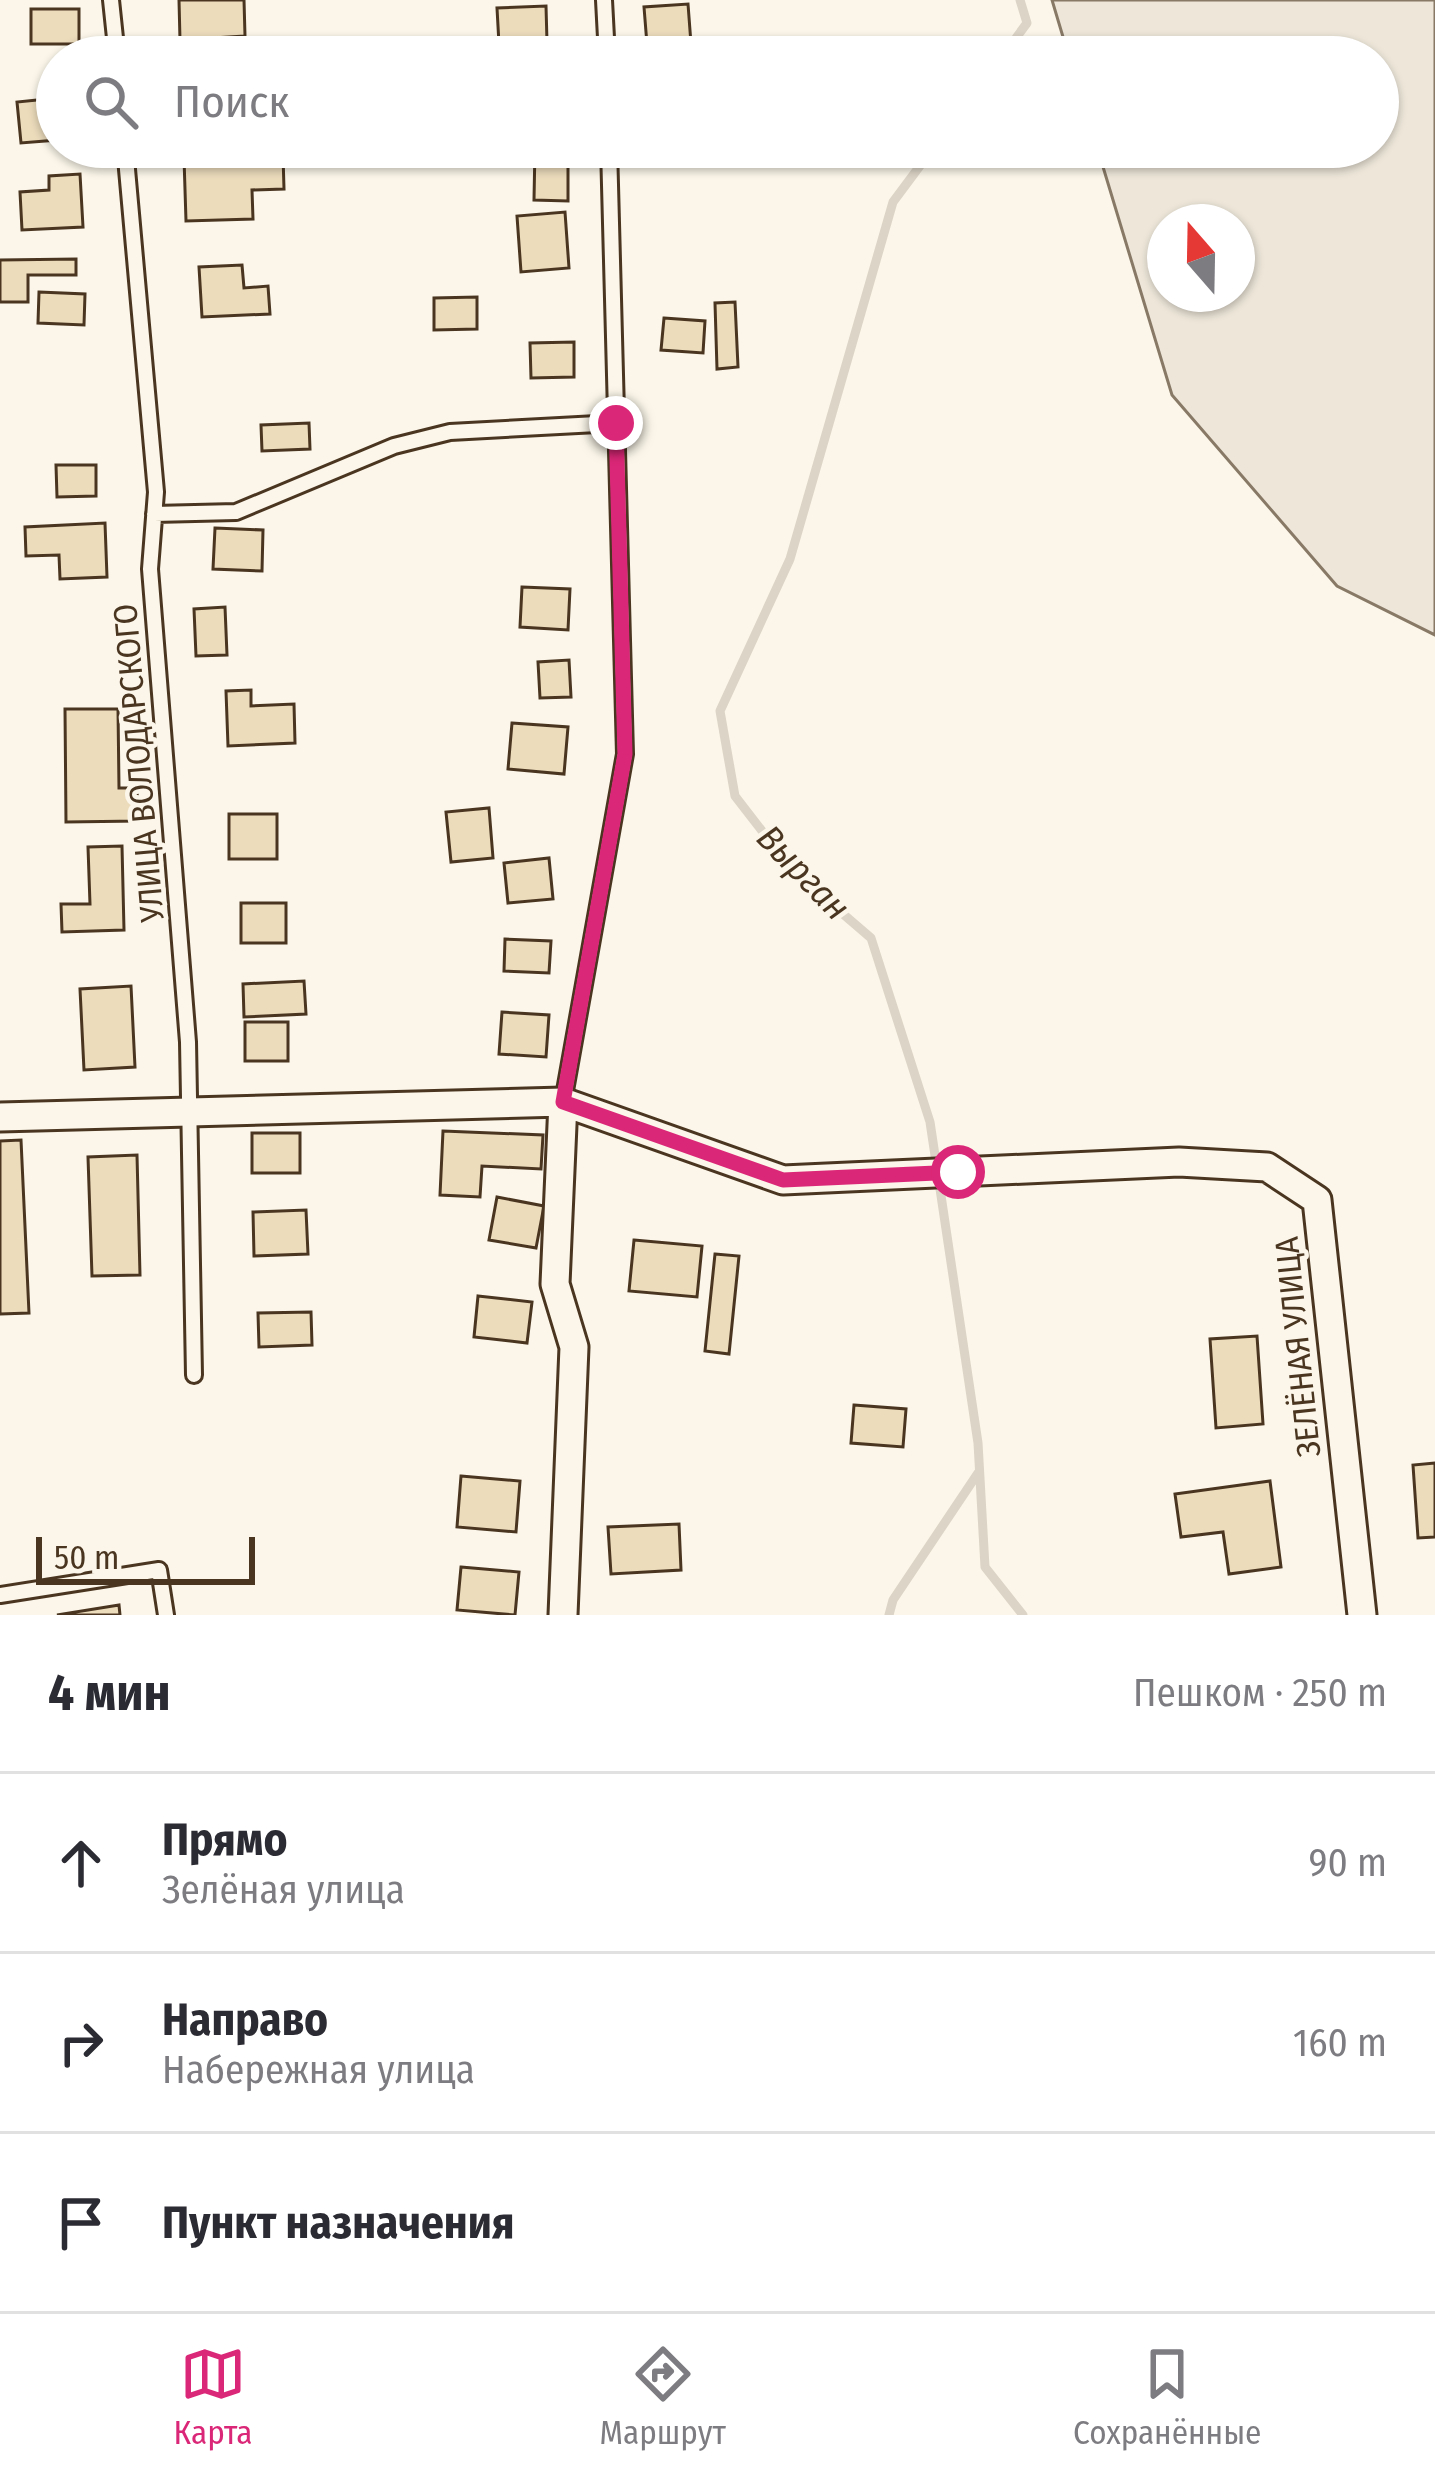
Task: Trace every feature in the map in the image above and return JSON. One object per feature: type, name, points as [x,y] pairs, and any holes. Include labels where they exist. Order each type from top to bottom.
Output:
[{"type":"street","points":[[0,1117],[186,1108],[563,1102],[555,1285],[574,1347],[563,1615]]},
{"type":"street","name":"ЗЕЛЁНАЯ УЛИЦА","points":[[563,1102],[783,1180],[1179,1162],[1267,1167],[1317,1199],[1362,1615]]},
{"type":"lane","points":[[111,0],[114,36]]},
{"type":"lane","points":[[604,0],[606,36]]},
{"type":"lane","name":"УЛИЦА ВОЛОДАРСКОГО","points":[[127,168],[154,514],[150,569],[186,1019],[194,1375]]},
{"type":"lane","points":[[563,1102],[625,754],[610,168]]},
{"type":"lane","points":[[154,514],[236,512],[394,446],[450,431],[616,423]]},
{"type":"lane","points":[[0,1595],[159,1570],[166,1615]]},
{"type":"shaded area","points":[[1052,0],[1435,0],[1435,635],[1337,586],[1172,395],[1103,168],[1399,168],[1399,36],[1063,36]]},
{"type":"building","points":[[179,0],[244,0],[245,36],[180,36]]},
{"type":"building","points":[[688,4],[690,36],[646,36],[644,7]]},
{"type":"building","points":[[546,6],[547,36],[499,36],[497,8]]},
{"type":"building","points":[[31,9],[79,9],[79,36],[36,36],[36,44],[31,44]]},
{"type":"building","points":[[36,100],[36,142],[21,143],[17,102]]},
{"type":"building","points":[[184,168],[283,168],[284,189],[252,190],[253,219],[186,221]]},
{"type":"building","points":[[535,168],[568,168],[568,201],[534,200]]},
{"type":"building","points":[[80,174],[83,227],[22,230],[20,192],[49,190],[49,176]]},
{"type":"building","points":[[565,212],[569,268],[521,272],[517,216]]},
{"type":"building","points":[[76,259],[76,275],[28,275],[28,302],[0,302],[0,260]]},
{"type":"building","points":[[242,265],[244,288],[268,286],[270,314],[202,317],[199,267]]},
{"type":"building","points":[[39,292],[85,294],[84,325],[38,323]]},
{"type":"building","points":[[477,297],[477,329],[434,330],[434,298]]},
{"type":"building","points":[[735,302],[738,367],[717,369],[715,303]]},
{"type":"building","points":[[664,318],[705,321],[703,353],[661,350]]},
{"type":"building","points":[[574,342],[574,377],[531,378],[530,343]]},
{"type":"building","points":[[309,423],[310,449],[262,451],[261,425]]},
{"type":"building","points":[[56,465],[96,465],[96,496],[57,497]]},
{"type":"building","points":[[105,523],[107,577],[60,579],[59,555],[26,556],[25,527]]},
{"type":"building","points":[[215,528],[263,530],[262,571],[213,569]]},
{"type":"building","points":[[522,587],[570,589],[568,630],[520,627]]},
{"type":"building","points":[[225,607],[227,655],[196,656],[194,609]]},
{"type":"building","points":[[569,660],[571,697],[540,698],[538,662]]},
{"type":"building","points":[[251,690],[251,706],[294,704],[295,743],[228,746],[226,691]]},
{"type":"building","points":[[65,709],[118,709],[119,788],[137,788],[138,821],[66,822]]},
{"type":"building","points":[[512,723],[568,727],[564,774],[508,769]]},
{"type":"building","points":[[489,808],[493,858],[451,862],[446,812]]},
{"type":"building","points":[[229,814],[277,814],[277,859],[229,859]]},
{"type":"building","points":[[122,846],[124,930],[62,932],[61,904],[90,904],[88,847]]},
{"type":"building","points":[[549,858],[553,899],[508,903],[504,863]]},
{"type":"building","points":[[241,903],[286,903],[286,943],[241,943]]},
{"type":"building","points":[[505,939],[551,941],[549,973],[504,971]]},
{"type":"building","points":[[304,981],[306,1014],[244,1017],[243,984]]},
{"type":"building","points":[[131,986],[135,1067],[84,1070],[80,989]]},
{"type":"building","points":[[502,1012],[549,1015],[546,1057],[499,1054]]},
{"type":"building","points":[[245,1022],[288,1022],[288,1061],[245,1061]]},
{"type":"building","points":[[443,1131],[543,1135],[541,1169],[482,1166],[480,1197],[440,1195]]},
{"type":"building","points":[[252,1133],[300,1133],[300,1173],[252,1173]]},
{"type":"building","points":[[21,1140],[29,1313],[0,1314],[0,1141]]},
{"type":"building","points":[[137,1155],[140,1275],[92,1276],[88,1157]]},
{"type":"building","points":[[497,1197],[544,1206],[536,1248],[489,1240]]},
{"type":"building","points":[[306,1210],[308,1254],[254,1256],[253,1212]]},
{"type":"building","points":[[634,1240],[702,1246],[697,1297],[629,1291]]},
{"type":"building","points":[[715,1254],[739,1256],[729,1354],[705,1351]]},
{"type":"building","points":[[478,1296],[532,1302],[527,1343],[474,1337]]},
{"type":"building","points":[[311,1312],[312,1345],[259,1347],[258,1313]]},
{"type":"building","points":[[1257,1336],[1263,1424],[1216,1428],[1210,1339]]},
{"type":"building","points":[[854,1405],[906,1409],[903,1447],[851,1443]]},
{"type":"building","points":[[1435,1463],[1435,1537],[1418,1538],[1413,1465]]},
{"type":"building","points":[[461,1476],[520,1481],[516,1532],[457,1527]]},
{"type":"building","points":[[1270,1481],[1281,1567],[1229,1574],[1223,1532],[1181,1537],[1175,1494]]},
{"type":"building","points":[[679,1524],[681,1570],[611,1574],[608,1527]]},
{"type":"building","points":[[461,1567],[519,1572],[515,1615],[457,1610]]},
{"type":"building","points":[[119,1605],[120,1615],[57,1615]]},
{"type":"waterway","name":"Вырган","points":[[1017,36],[1027,23],[1020,0]]},
{"type":"waterway","name":"Вырган","points":[[918,168],[893,202],[790,559],[720,711],[735,796],[793,871],[871,938],[930,1122],[978,1443],[985,1567],[1023,1615]]},
{"type":"waterway","points":[[889,1615],[893,1600],[978,1473]]},
{"type":"route","points":[[616,423],[625,754],[563,1102],[783,1180],[958,1172]]}]
